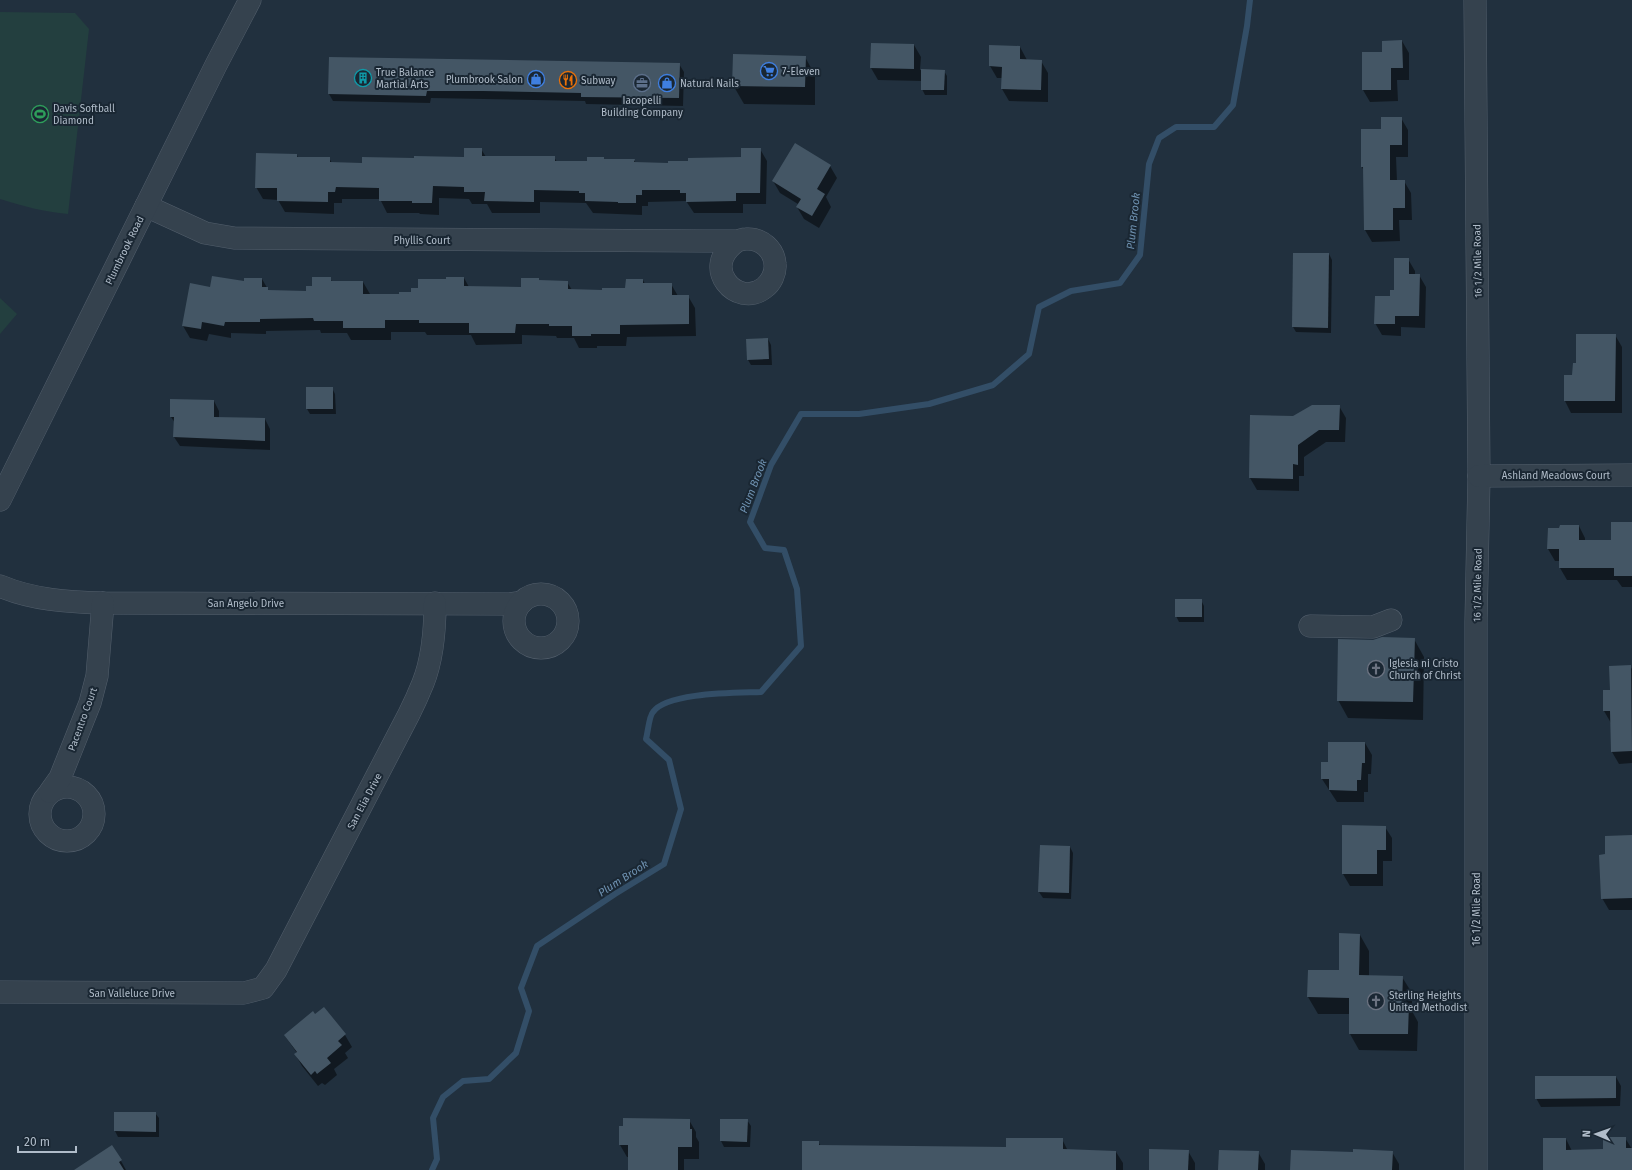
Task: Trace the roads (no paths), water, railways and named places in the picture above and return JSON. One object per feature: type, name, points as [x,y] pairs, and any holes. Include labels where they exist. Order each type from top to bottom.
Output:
[{"type":"street","name":"Plumbrook Road","points":[[0,500],[250,0]]},
{"type":"street","name":"16 1/2 Mile Road","points":[[1475,0],[1479,476],[1476,622],[1476,1170]]},
{"type":"street","name":"Phyllis Court","points":[[146,206],[205,233],[234,238],[755,240],[770,250],[774,258],[776,266],[770,283],[755,293],[746,294],[738,292],[730,287],[724,280],[721,271],[721,262],[715,250],[704,241]]},
{"type":"street","points":[[721,262],[724,254],[730,246],[737,241]]},
{"type":"street","name":"Ashland Meadows Court","points":[[1479,476],[1632,475]]},
{"type":"street","name":"San Angelo Drive","points":[[0,586],[14,592],[57,601],[103,604],[495,604],[522,602],[529,596],[547,594],[562,604],[566,612],[568,620],[563,637],[557,643],[548,647],[531,647],[518,636],[514,627],[495,604]]},
{"type":"street","points":[[514,627],[516,609],[522,602]]},
{"type":"street","name":"San Elia Drive","points":[[263,988],[279,963],[409,714],[421,688],[431,652],[435,603]]},
{"type":"street","name":"Pacentro Court","points":[[66,762],[73,777],[90,799],[94,808],[94,817],[91,826],[86,833],[71,841],[62,841],[53,838],[47,832],[42,825],[39,816],[40,807],[44,798],[60,778],[66,762],[90,703],[97,676],[103,604]]},
{"type":"street","points":[[1310,626],[1373,627],[1391,620]]},
{"type":"street","points":[[50,792],[67,786],[84,792]]},
{"type":"street","name":"San Valleluce Drive","points":[[0,992],[244,993],[263,988]]},
{"type":"waterway","name":"Plum Brook","points":[[432,1170],[437,1159],[433,1118],[443,1097],[463,1081],[489,1079],[516,1053],[529,1011],[521,988],[537,946],[615,894],[664,864],[681,809],[669,760],[646,739],[653,712],[661,705],[687,697],[720,693],[761,692],[801,646],[797,589],[784,550],[765,548],[750,522],[771,465],[801,414],[859,414],[929,404],[993,385],[1029,354],[1039,307],[1071,291],[1120,283],[1140,255],[1149,164],[1159,138],[1176,127],[1214,127],[1233,105],[1250,0]]},
{"type":"place","name":"7-Eleven","points":[[769,71]]},
{"type":"place","name":"True Balance Martial Arts","points":[[363,78]]},
{"type":"place","name":"Plumbrook Salon","points":[[536,79]]},
{"type":"place","name":"Subway","points":[[568,80]]},
{"type":"place","name":"Iacopelli Building Company","points":[[642,83]]},
{"type":"place","name":"Natural Nails","points":[[667,83]]},
{"type":"place","name":"Davis Softball Diamond","points":[[40,114]]},
{"type":"place","name":"Iglesia ni Cristo Church of Christ","points":[[1376,669]]},
{"type":"place","name":"Sterling Heights United Methodist","points":[[1376,1001]]}]
